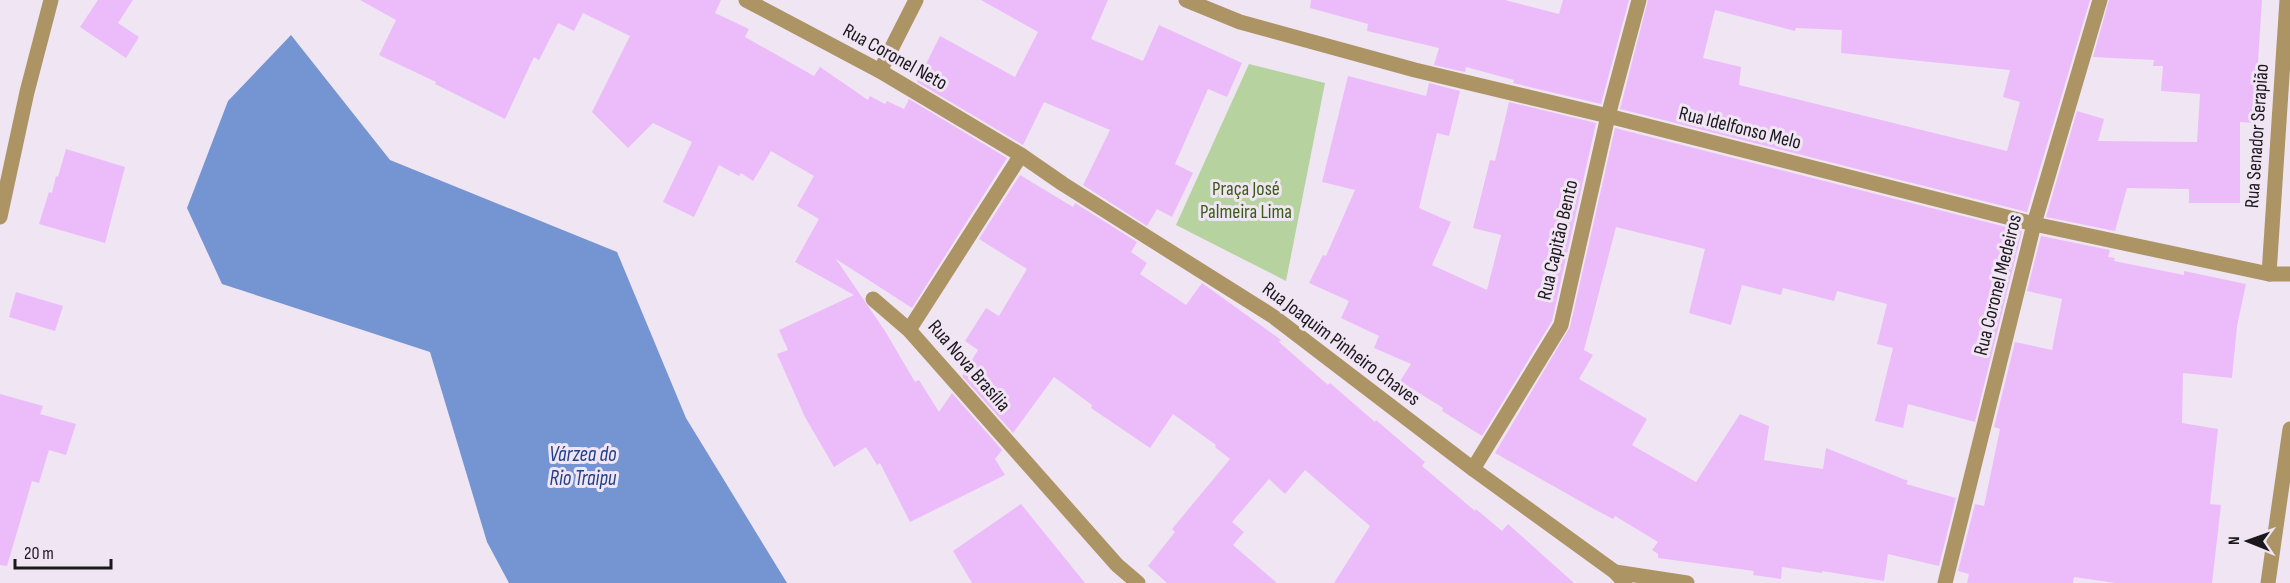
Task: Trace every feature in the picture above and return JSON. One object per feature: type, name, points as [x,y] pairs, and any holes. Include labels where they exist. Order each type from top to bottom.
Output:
[{"type":"street","points":[[0,217],[27,92],[51,0]]},
{"type":"street","name":"Rua Coronel Neto","points":[[746,0],[880,71],[1021,155]]},
{"type":"street","points":[[880,71],[916,0]]},
{"type":"street","name":"Rua Idelfonso Melo","points":[[1186,0],[1240,22],[1394,64],[2034,224],[2269,274],[2290,274]]},
{"type":"street","name":"Rua Capitão Bento","points":[[1473,469],[1561,326],[1608,116],[1639,0]]},
{"type":"street","name":"Rua Coronel Medeiros","points":[[1945,583],[2034,224],[2100,0]]},
{"type":"street","name":"Rua Senador Serapião","points":[[2269,274],[2287,0]]},
{"type":"street","name":"Rua Nova Brasília","points":[[1021,155],[909,330],[1117,565],[1138,583]]},
{"type":"street","name":"Rua Joaquim Pinheiro Chaves","points":[[1021,155],[1274,317],[1620,578]]},
{"type":"street","points":[[873,299],[909,330]]},
{"type":"street","points":[[2268,583],[2290,429]]},
{"type":"street","points":[[1620,578],[1687,583]]},
{"type":"green space","name":"Praça José Palmeira Lima","points":[[1249,64],[1325,83],[1286,281],[1176,225]]},
{"type":"water","name":"Várzea do Rio Traipu","points":[[291,35],[390,160],[617,252],[686,418],[787,583],[509,583],[487,542],[430,352],[222,284],[187,208],[228,101]]},
{"type":"building","points":[[98,0],[133,0],[118,23],[139,37],[126,58],[80,27]]},
{"type":"building","points":[[360,0],[721,0],[715,13],[749,29],[745,37],[814,76],[820,67],[868,100],[870,96],[885,104],[887,101],[904,109],[909,99],[1007,158],[912,308],[836,259],[885,331],[915,382],[919,380],[939,412],[952,393],[1002,450],[995,459],[1005,475],[910,522],[880,463],[877,465],[866,447],[834,467],[805,417],[777,354],[788,350],[779,330],[854,295],[795,262],[819,219],[797,206],[814,176],[771,151],[753,181],[741,173],[739,176],[719,165],[694,217],[663,202],[692,142],[653,123],[628,148],[592,112],[630,36],[583,13],[574,31],[558,23],[539,60],[534,57],[505,119],[379,55],[396,20]]},
{"type":"building","points":[[981,0],[1108,0],[1091,39],[1143,61],[1159,25],[1242,63],[1227,97],[1208,89],[1175,164],[1193,173],[1172,217],[1157,209],[1147,226],[1083,185],[1110,130],[1044,102],[1023,145],[917,82],[940,36],[1015,77],[1038,32]]},
{"type":"building","points":[[1311,0],[1505,0],[1559,14],[1563,0],[1629,0],[1601,104],[1513,83],[1514,80],[1466,67],[1465,72],[1434,65],[1439,48],[1367,31],[1368,24],[1310,8]]},
{"type":"building","points":[[1648,0],[2090,0],[2027,212],[1620,109]],"holes":[[[1715,10],[1795,31],[1796,28],[1842,30],[1841,53],[2010,70],[2003,97],[2020,102],[2007,151],[1739,85],[1741,67],[1703,58]]]},
{"type":"building","points":[[2109,0],[2262,0],[2254,123],[2240,122],[2240,203],[2189,203],[2189,189],[2127,188],[2115,231],[2046,217],[2077,111],[2104,119],[2098,141],[2197,142],[2200,94],[2161,91],[2163,66],[2153,66],[2154,60],[2093,57]]},
{"type":"building","points":[[1348,76],[1426,96],[1429,83],[1460,91],[1449,136],[1437,133],[1419,208],[1451,222],[1432,265],[1487,290],[1501,235],[1473,228],[1490,160],[1495,161],[1509,102],[1596,123],[1552,321],[1482,436],[1400,381],[1411,364],[1374,348],[1379,336],[1341,318],[1349,301],[1309,283],[1323,255],[1326,256],[1355,190],[1322,182]]},
{"type":"building","points":[[1615,128],[2022,231],[1975,422],[1908,404],[1903,428],[1875,421],[1893,348],[1877,344],[1887,304],[1837,291],[1834,301],[1783,288],[1781,295],[1742,285],[1731,325],[1689,313],[1705,249],[1616,227],[1584,350],[1593,355],[1579,379],[1647,419],[1632,445],[1696,482],[1740,414],[1769,426],[1764,460],[1823,469],[1826,448],[1908,481],[1906,484],[1956,498],[1939,566],[1888,554],[1884,581],[1782,567],[1781,579],[1753,575],[1754,571],[1658,558],[1658,554],[1652,550],[1658,542],[1615,516],[1613,519],[1495,453],[1570,327]]},
{"type":"building","points":[[66,149],[125,167],[105,243],[39,224],[49,192],[52,193],[56,176],[58,177]]},
{"type":"building","points":[[1020,175],[1073,207],[1075,203],[1137,242],[1131,252],[1147,263],[1140,274],[1186,305],[1202,283],[1281,340],[1279,342],[1328,385],[1330,383],[1425,462],[1422,466],[1475,511],[1476,509],[1502,531],[1508,524],[1574,583],[1334,583],[1370,526],[1305,470],[1285,494],[1269,479],[1232,522],[1244,532],[1233,545],[1277,583],[1167,583],[1148,566],[1175,532],[1172,529],[1230,459],[1215,447],[1216,445],[1173,414],[1150,448],[1091,408],[1092,405],[1054,377],[1013,433],[962,376],[978,350],[965,341],[986,308],[999,316],[1027,269],[979,239]]},
{"type":"building","points":[[2041,236],[2110,250],[2108,257],[2115,258],[2114,261],[2184,275],[2184,271],[2246,284],[2237,326],[2232,378],[2183,373],[2182,423],[2218,429],[2210,504],[2221,505],[2212,583],[2116,583],[2074,577],[2073,583],[1967,583],[1969,574],[1958,571],[1975,504],[1984,506],[2000,429],[1994,427],[2015,342],[2052,350],[2062,299],[2027,291]]},
{"type":"building","points":[[16,292],[63,306],[55,331],[9,317]]},
{"type":"building","points":[[0,394],[43,406],[40,414],[76,424],[66,455],[49,450],[39,483],[32,481],[7,566],[0,565]]},
{"type":"building","points":[[1021,504],[1085,583],[972,583],[953,551]]}]
